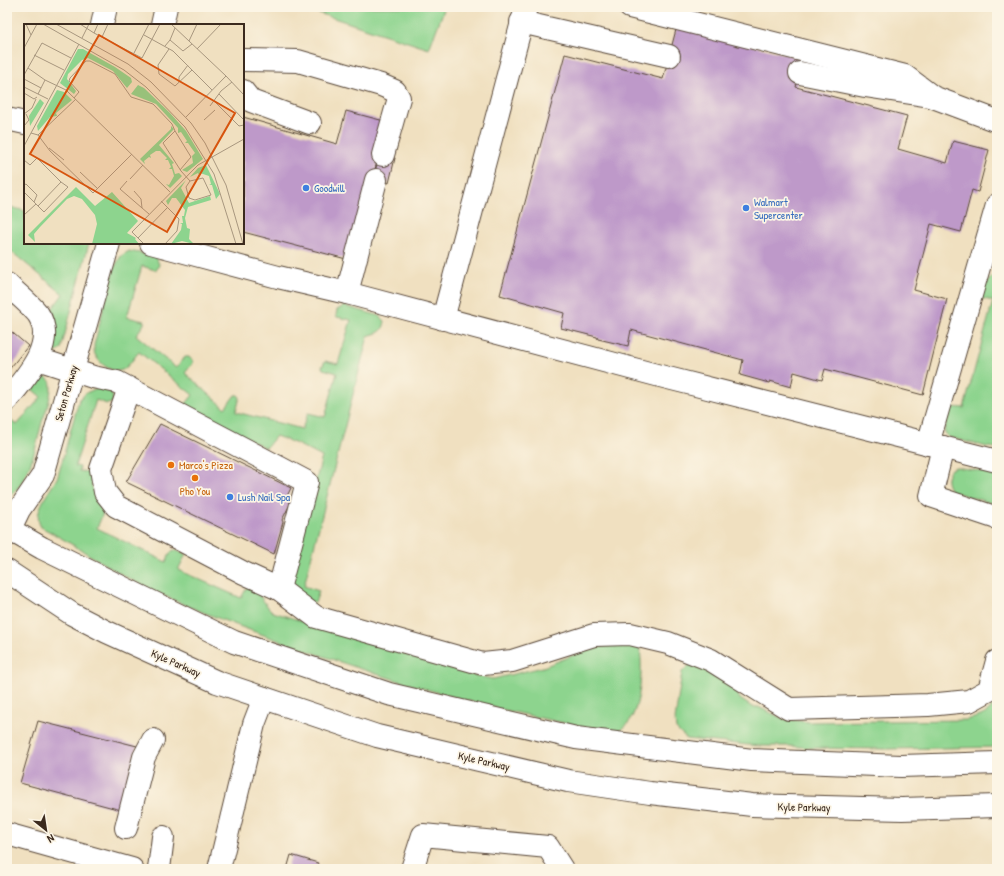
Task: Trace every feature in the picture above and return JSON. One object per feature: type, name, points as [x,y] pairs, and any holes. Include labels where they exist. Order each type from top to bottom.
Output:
[{"type":"street","points":[[102,24],[106,7]]},
{"type":"street","points":[[162,24],[166,7]]},
{"type":"street","points":[[630,7],[905,76],[933,97]]},
{"type":"street","points":[[443,319],[524,15],[669,56]]},
{"type":"street","points":[[244,60],[298,61],[395,90],[399,98],[383,155]]},
{"type":"street","points":[[800,73],[865,86],[933,97],[997,121]]},
{"type":"street","points":[[244,92],[251,101],[310,123]]},
{"type":"street","points":[[7,119],[24,123]]},
{"type":"street","points":[[347,293],[376,180]]},
{"type":"street","points":[[997,206],[936,445],[931,496],[997,518]]},
{"type":"street","name":"Seton Parkway","points":[[8,531],[19,510],[43,475],[110,244]]},
{"type":"street","points":[[155,244],[278,277],[347,293],[997,461]]},
{"type":"street","points":[[7,284],[38,314],[43,326],[41,350],[7,400]]},
{"type":"street","points":[[7,305],[32,327],[41,350],[72,371],[117,382],[307,482],[279,589]]},
{"type":"street","points":[[129,388],[102,469],[105,492],[116,506],[244,573],[279,589],[316,617],[483,664],[512,661],[594,635],[637,635],[668,643],[711,660],[789,709],[928,705],[969,701],[989,690],[997,661]]},
{"type":"street","points":[[8,531],[234,642],[389,694],[569,736],[752,760],[901,766],[997,763]]},
{"type":"street","name":"Kyle Parkway","points":[[7,571],[72,614],[106,632],[217,682],[377,736],[568,781],[752,805],[902,809],[997,806]]},
{"type":"street","points":[[219,869],[254,724],[264,698]]},
{"type":"street","points":[[126,828],[143,762],[153,740]]},
{"type":"street","points":[[7,834],[132,869]]},
{"type":"street","points":[[413,868],[423,835],[548,847],[562,869]]},
{"type":"street","points":[[159,869],[163,837]]},
{"type":"green space","points":[[300,7],[445,7],[429,49]]},
{"type":"green space","points":[[7,206],[24,211],[24,244],[89,244],[61,349],[59,351],[55,352],[53,347],[56,335],[56,326],[52,309],[63,294],[7,248]]},
{"type":"green space","points":[[129,251],[155,256],[159,264],[158,268],[155,270],[142,266],[127,317],[144,321],[144,324],[136,335],[176,368],[185,357],[189,357],[193,363],[185,373],[225,408],[235,395],[238,395],[240,397],[236,412],[302,429],[308,413],[325,417],[337,373],[323,369],[322,367],[325,361],[338,364],[351,320],[337,317],[337,310],[344,306],[380,316],[385,321],[382,330],[368,336],[304,586],[319,591],[315,603],[290,596],[290,580],[322,457],[297,444],[276,436],[266,448],[184,406],[193,395],[139,352],[124,369],[120,371],[115,371],[106,367],[95,355],[94,345],[114,268],[121,256]]},
{"type":"green space","points":[[997,264],[997,448],[987,447],[948,437],[944,431],[950,407],[964,408],[993,301],[980,298],[986,283],[996,272]]},
{"type":"green space","points":[[38,377],[45,377],[49,379],[51,384],[47,409],[26,473],[20,485],[7,498],[7,418],[17,425],[41,397],[32,389],[31,386]]},
{"type":"green space","points":[[97,388],[107,390],[112,393],[112,403],[107,404],[96,400],[75,466],[80,467],[79,471],[91,472],[93,491],[97,499],[104,506],[97,528],[166,562],[171,552],[177,550],[186,554],[178,570],[241,598],[249,584],[251,584],[273,612],[472,675],[493,679],[543,667],[584,651],[609,645],[629,645],[640,649],[641,680],[637,704],[628,723],[622,729],[612,730],[597,729],[535,717],[465,700],[362,669],[294,646],[200,611],[163,595],[132,580],[41,527],[38,514],[43,501],[58,476],[79,400],[86,393]]},
{"type":"green space","points":[[956,467],[997,474],[997,505],[951,491],[947,483],[947,477],[951,469]]},
{"type":"green space","points":[[695,664],[700,665],[732,686],[740,699],[752,707],[758,707],[784,719],[809,722],[966,720],[977,717],[989,711],[995,703],[997,697],[997,747],[886,749],[811,748],[760,746],[687,739],[676,729],[675,720],[682,672],[688,666]]},
{"type":"building","name":"Walmart Supercenter","points":[[677,26],[804,59],[796,87],[907,116],[898,149],[947,163],[953,141],[989,150],[978,192],[972,190],[961,232],[931,224],[914,290],[947,299],[923,395],[825,369],[822,380],[794,372],[791,387],[770,381],[769,383],[740,375],[743,360],[631,330],[628,346],[598,339],[597,337],[561,328],[564,313],[500,295],[565,54],[663,79]]},
{"type":"building","name":"Goodwill","points":[[346,111],[388,122],[350,260],[244,232],[244,117],[337,144]]},
{"type":"building","points":[[380,154],[395,158],[389,183],[373,178]]},
{"type":"building","points":[[7,328],[28,346],[7,372]]},
{"type":"building","points":[[160,424],[291,488],[287,496],[292,500],[282,520],[283,522],[274,554],[126,482]]},
{"type":"building","points":[[38,721],[137,746],[121,810],[20,783]]},
{"type":"building","points":[[291,855],[318,863],[316,869],[287,869]]},
{"type":"place","name":"Goodwill","points":[[306,188]]},
{"type":"place","name":"Walmart Supercenter","points":[[746,208]]},
{"type":"place","name":"Marco's Pizza","points":[[171,465]]},
{"type":"place","name":"Pho You","points":[[195,478]]},
{"type":"place","name":"Lush Nail Spa","points":[[230,497]]}]
